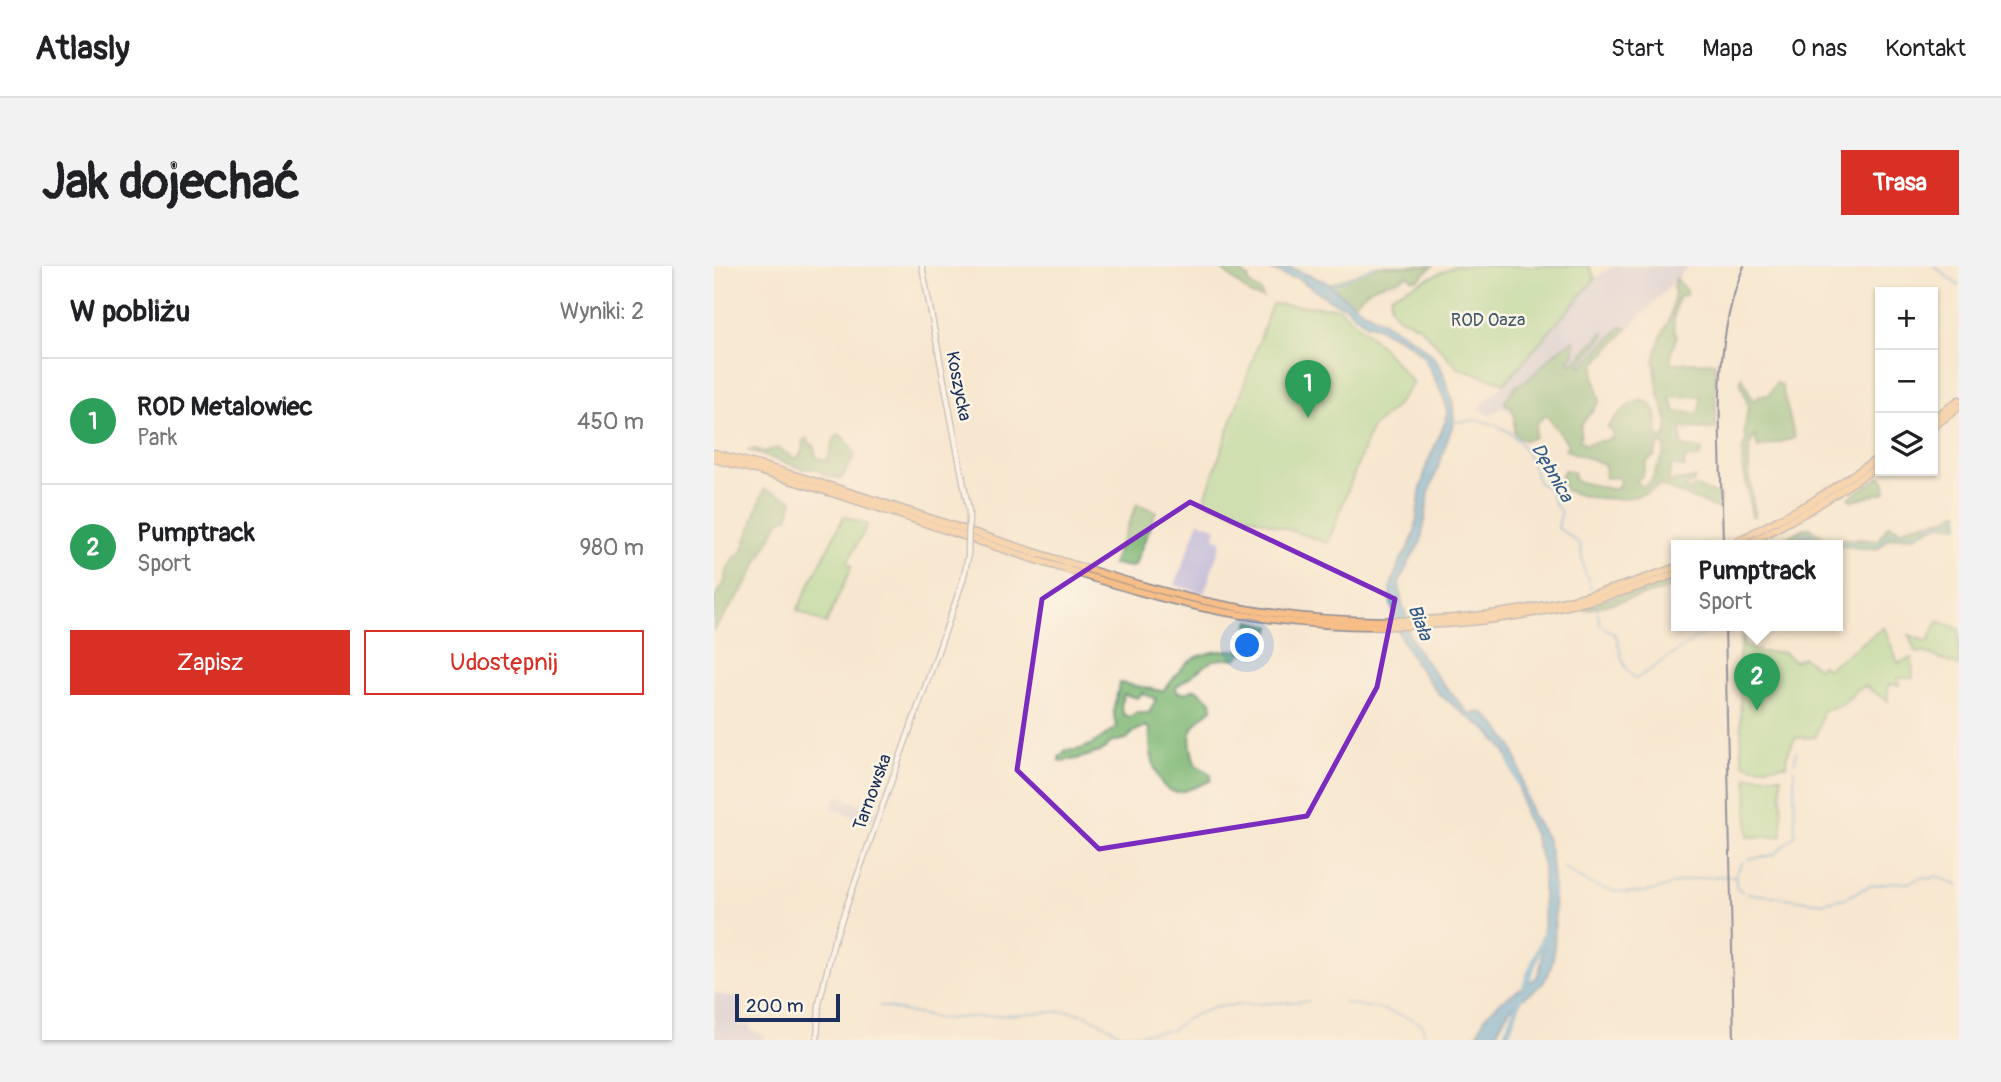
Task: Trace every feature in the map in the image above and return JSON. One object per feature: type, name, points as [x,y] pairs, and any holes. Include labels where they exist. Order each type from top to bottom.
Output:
[{"type":"main road","points":[[1938,415],[1959,400]]},
{"type":"main road","points":[[1938,423],[1959,407]]},
{"type":"main road","points":[[714,453],[1119,579],[1192,598],[1278,614],[1365,623]]},
{"type":"main road","points":[[714,459],[1115,585],[1188,604],[1277,620],[1365,623],[1504,618],[1567,607],[1671,576]]},
{"type":"main road","points":[[1740,540],[1810,503],[1875,460]]},
{"type":"main road","points":[[1755,540],[1812,509],[1875,468]]},
{"type":"main road","points":[[1440,622],[1565,600],[1622,586],[1671,569]]},
{"type":"street","name":"Koszycka","points":[[922,266],[968,512],[968,557]]},
{"type":"street","name":"Tarnowska","points":[[817,1040],[819,1004],[834,941],[946,629],[968,557]]},
{"type":"highlighted area","points":[[1190,502],[1395,599],[1377,687],[1307,816],[1099,849],[1017,770],[1042,599]]},
{"type":"shaded area","points":[[1612,266],[1689,266],[1532,430],[1504,405],[1490,416],[1479,408],[1505,383],[1595,279]]},
{"type":"shaded area","points":[[1199,521],[1217,528],[1214,537],[1222,541],[1204,593],[1175,585]]},
{"type":"shaded area","points":[[837,795],[877,811],[871,823],[832,809]]},
{"type":"shaded area","points":[[714,993],[741,999],[737,1026],[750,1025],[750,1030],[765,1036],[764,1040],[714,1040]]},
{"type":"green space","points":[[1218,266],[1234,266],[1249,279],[1248,283],[1261,292],[1263,298],[1251,295]]},
{"type":"green space","points":[[1376,266],[1433,266],[1418,279],[1407,275],[1376,286],[1352,303],[1328,285]]},
{"type":"green space","name":"ROD Oaza","points":[[1455,266],[1589,266],[1595,279],[1505,383],[1458,368],[1419,326],[1398,317],[1390,306],[1391,295]]},
{"type":"green space","points":[[1676,278],[1687,292],[1686,295],[1679,296],[1676,305],[1674,322],[1677,336],[1671,353],[1671,363],[1715,362],[1716,429],[1681,428],[1682,445],[1702,449],[1702,453],[1699,457],[1686,458],[1685,467],[1671,466],[1668,482],[1695,478],[1686,489],[1690,491],[1697,487],[1720,495],[1719,509],[1659,485],[1639,495],[1614,499],[1588,497],[1565,490],[1561,476],[1564,470],[1573,472],[1575,481],[1616,490],[1620,482],[1618,477],[1605,478],[1604,464],[1565,450],[1568,444],[1546,415],[1536,424],[1535,437],[1521,439],[1514,432],[1514,414],[1505,401],[1515,387],[1530,378],[1557,351],[1574,340],[1574,354],[1569,361],[1572,365],[1603,332],[1605,335],[1579,365],[1582,367],[1622,326],[1627,329],[1595,364],[1594,375],[1600,401],[1581,425],[1580,441],[1585,444],[1611,439],[1614,433],[1607,428],[1618,415],[1642,400],[1655,411],[1658,436],[1666,436],[1668,423],[1658,390],[1654,360],[1670,318],[1675,292],[1673,288]],"holes":[[[1701,396],[1699,413],[1676,412],[1670,397]],[[1659,444],[1665,446],[1664,454],[1650,483],[1642,487],[1636,481],[1642,476],[1646,462],[1654,456]]]},
{"type":"green space","points":[[1272,304],[1339,308],[1382,347],[1413,383],[1395,407],[1371,429],[1328,543],[1204,501]]},
{"type":"green space","points":[[1742,377],[1753,401],[1760,396],[1769,395],[1776,383],[1781,384],[1795,438],[1758,448],[1755,436],[1751,443],[1749,462],[1755,516],[1752,516],[1742,460],[1747,437],[1744,435],[1748,405],[1740,382]]},
{"type":"green space","points":[[839,434],[850,445],[855,456],[841,479],[823,474],[818,469],[803,469],[747,450],[764,452],[778,448],[796,459],[803,451],[803,440],[807,439],[814,445],[816,457],[827,461],[834,439]]},
{"type":"green space","points":[[1880,476],[1885,482],[1886,492],[1851,501],[1849,498]]},
{"type":"green space","points":[[764,489],[793,500],[788,518],[780,520],[746,585],[714,630],[714,600],[734,558],[742,552]]},
{"type":"green space","points":[[1137,504],[1156,511],[1135,565],[1131,567],[1112,564]]},
{"type":"green space","points":[[1959,512],[1959,526],[1940,524],[1914,536],[1889,538],[1879,548],[1874,549],[1843,546],[1843,540],[1815,540],[1811,535],[1782,540],[1804,528],[1810,528],[1825,538],[1878,540],[1889,524],[1902,531],[1907,527],[1948,518]]},
{"type":"green space","points":[[844,516],[867,525],[847,563],[852,566],[826,624],[797,610]]},
{"type":"green space","points":[[1671,580],[1671,588],[1665,590],[1585,610],[1583,606]]},
{"type":"green space","points":[[1250,621],[1271,626],[1265,650],[1260,656],[1240,653],[1238,658],[1213,660],[1176,687],[1177,692],[1185,693],[1195,689],[1211,701],[1212,709],[1194,727],[1190,739],[1195,764],[1211,775],[1211,780],[1179,792],[1164,786],[1155,768],[1150,730],[1146,726],[1126,739],[1112,742],[1100,752],[1060,761],[1059,757],[1066,750],[1087,747],[1117,727],[1114,710],[1120,683],[1162,691],[1193,659],[1216,652],[1240,650]],"holes":[[[1142,693],[1156,699],[1149,713],[1135,713],[1131,717],[1124,715],[1121,706],[1124,694],[1137,698]]]},
{"type":"green space","points":[[1938,621],[1959,629],[1959,666],[1926,653],[1915,652],[1909,635],[1928,642]]},
{"type":"green space","points":[[1884,627],[1898,663],[1912,658],[1913,678],[1898,678],[1899,685],[1888,684],[1888,701],[1865,686],[1842,705],[1823,711],[1816,737],[1795,738],[1787,755],[1787,765],[1754,767],[1744,764],[1739,658],[1742,634],[1744,646],[1749,648],[1764,652],[1783,652],[1794,661],[1803,657],[1818,668],[1821,665],[1828,668]]},
{"type":"green space","points":[[1781,776],[1782,836],[1748,837],[1747,777]]},
{"type":"water","points":[[1262,266],[1287,266],[1326,282],[1352,303],[1417,342],[1442,370],[1453,403],[1454,421],[1429,493],[1421,542],[1399,584],[1407,617],[1406,627],[1415,646],[1437,677],[1466,710],[1472,714],[1480,712],[1486,715],[1505,735],[1516,756],[1531,812],[1547,840],[1553,884],[1555,923],[1551,967],[1542,984],[1511,1008],[1493,1040],[1474,1040],[1486,1015],[1537,977],[1542,960],[1543,866],[1524,813],[1518,783],[1505,751],[1486,729],[1439,694],[1415,663],[1399,634],[1390,599],[1390,588],[1400,561],[1415,532],[1427,464],[1446,420],[1444,398],[1424,357],[1408,343],[1370,324],[1366,325],[1347,307],[1333,302],[1297,278]]},
{"type":"waterway","points":[[1328,287],[1375,266]]},
{"type":"waterway","points":[[1934,266],[1959,286]]},
{"type":"waterway","name":"Dębnica","points":[[1454,421],[1494,424],[1519,442],[1530,460],[1538,482],[1550,490],[1553,501],[1561,512],[1558,528],[1580,544],[1584,571],[1589,581]]},
{"type":"waterway","name":"Dębnica","points":[[1843,543],[1878,545],[1885,540],[1888,532],[1916,533],[1938,522],[1959,516]]},
{"type":"waterway","name":"Dębnica","points":[[1791,540],[1810,532],[1817,540]]},
{"type":"waterway","name":"Dębnica","points":[[1596,604],[1597,609]]},
{"type":"waterway","name":"Dębnica","points":[[1598,613],[1600,625],[1616,635],[1624,664],[1636,679],[1707,631]]},
{"type":"waterway","points":[[1795,762],[1796,752]]},
{"type":"waterway","name":"Biała","points":[[1510,759],[1519,785]]},
{"type":"waterway","points":[[1748,859],[1773,855],[1795,836],[1794,769]]},
{"type":"waterway","points":[[1742,891],[1737,889],[1735,876],[1743,861]]},
{"type":"waterway","points":[[1563,867],[1601,888],[1633,893],[1687,880],[1735,876]]},
{"type":"waterway","points":[[1747,893],[1823,903],[1845,898],[1870,886],[1893,882],[1908,883],[1924,877],[1929,879],[1937,876],[1959,886]]},
{"type":"waterway","name":"Biała","points":[[1504,1040],[1546,931]]},
{"type":"waterway","points":[[880,1006],[939,1019],[1069,1011],[1089,1016],[1121,1034],[1140,1034],[1172,1030],[1188,1018],[1223,1006],[1309,1001]]},
{"type":"waterway","points":[[1343,1003],[1383,1010],[1422,1024],[1426,1040]]},
{"type":"railway","points":[[1723,540],[1721,368],[1725,333],[1744,266]]},
{"type":"railway","points":[[1725,631],[1734,1040]]},
{"type":"place","name":"ROD Metalowiec","points":[[1308,418]]},
{"type":"place","name":"Pumptrack","points":[[1757,711]]}]
